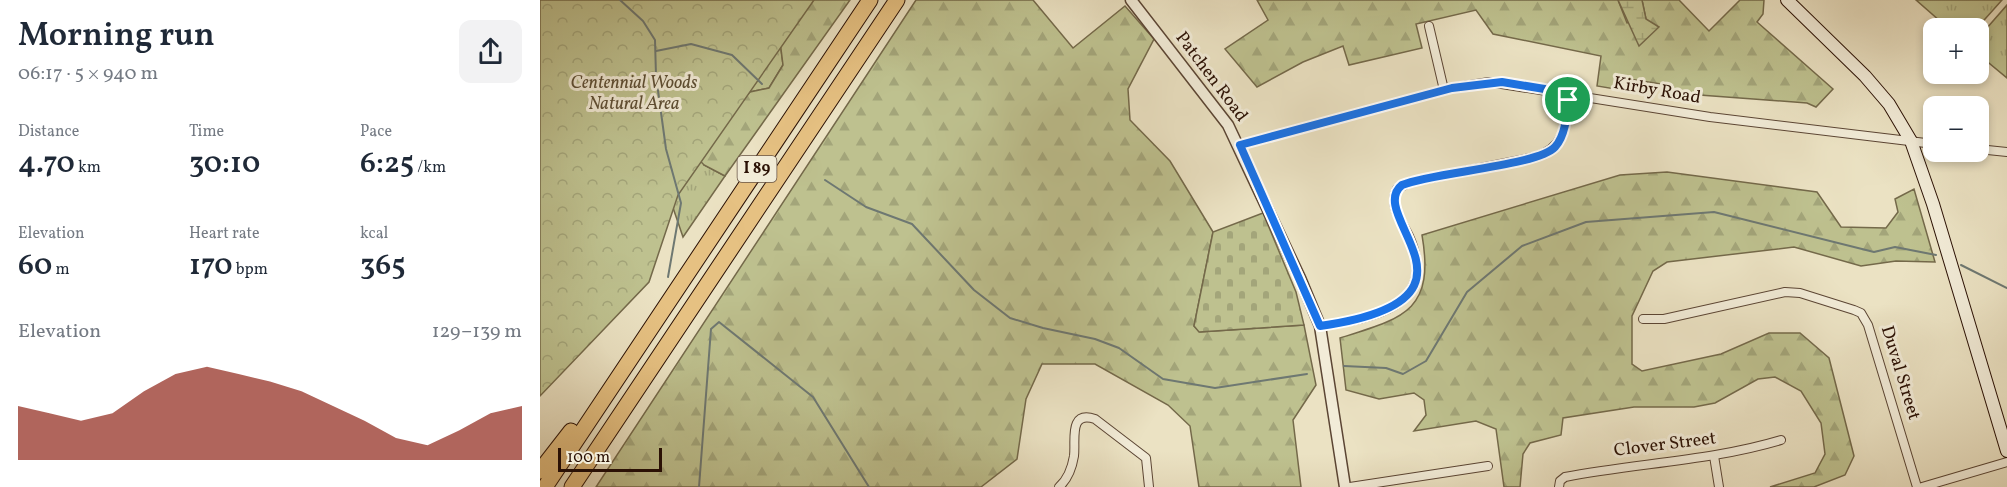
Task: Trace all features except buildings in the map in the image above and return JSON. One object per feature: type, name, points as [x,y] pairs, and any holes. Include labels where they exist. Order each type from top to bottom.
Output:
[{"type":"highway","name":"I 89","points":[[544,487],[870,0]]},
{"type":"highway","name":"I 89","points":[[572,487],[897,0]]},
{"type":"highway","points":[[540,471],[644,339]]},
{"type":"main road","points":[[1787,0],[1865,76],[1889,104],[1911,141],[1933,204],[2007,451]]},
{"type":"street","name":"Patchen Road","points":[[1131,0],[1207,95],[1240,145],[1320,326],[1345,487]]},
{"type":"street","points":[[1429,26],[1444,90]]},
{"type":"street","name":"Kirby Road","points":[[1240,145],[1444,90],[1477,83],[1502,82],[1710,117],[1923,143]]},
{"type":"street","points":[[1320,326],[1357,320],[1382,312],[1399,303],[1412,290],[1417,276],[1417,260],[1393,203],[1396,189],[1410,182],[1535,157],[1551,151],[1562,135],[1569,93]]},
{"type":"street","points":[[1989,151],[2007,153]]},
{"type":"street","name":"Duval Street","points":[[1643,319],[1664,319],[1785,292],[1800,293],[1861,313],[1868,325],[1917,487]]},
{"type":"street","points":[[1059,487],[1066,479],[1073,460],[1075,426],[1079,420],[1090,417],[1143,455],[1148,465],[1149,487]]},
{"type":"street","name":"Clover Street","points":[[1559,487],[1560,481],[1565,477],[1629,465],[1714,456],[1781,440]]},
{"type":"street","points":[[1714,456],[1719,487]]},
{"type":"street","points":[[1922,487],[2007,462]]},
{"type":"street","points":[[1350,487],[1488,466]]},
{"type":"green space","name":"Centennial Woods Natural Area","points":[[540,0],[814,0],[678,195],[649,282],[540,396]]},
{"type":"green space","points":[[642,0],[850,0],[725,176],[704,165],[689,149],[750,92],[769,88],[783,65],[780,41]]},
{"type":"green space","points":[[916,0],[1033,0],[1073,48],[1125,6],[1154,39],[1128,89],[1130,120],[1170,161],[1213,232],[1194,326],[1200,332],[1304,325],[1316,385],[1293,420],[1301,487],[1199,487],[1190,426],[1168,405],[1095,364],[1042,364],[1026,399],[1017,459],[981,487],[596,487]]},
{"type":"green space","points":[[1257,0],[1618,0],[1627,23],[1646,19],[1642,0],[1679,0],[1709,31],[1740,0],[1764,0],[1763,14],[1757,22],[1833,89],[1816,107],[1807,103],[1673,93],[1673,86],[1617,77],[1615,89],[1597,86],[1601,56],[1493,34],[1476,10],[1416,24],[1422,48],[1349,65],[1343,46],[1303,62],[1257,87],[1225,49],[1268,20]]},
{"type":"green space","points":[[1618,0],[1642,0],[1646,19],[1659,27],[1639,46]]},
{"type":"green space","points":[[1916,0],[2002,0],[1986,18],[1937,18]]},
{"type":"green space","points":[[2007,5],[2007,78],[1989,63],[1989,26]]},
{"type":"green space","points":[[780,41],[783,65],[769,88],[750,92],[704,165],[725,176],[683,237],[653,149]]},
{"type":"green space","points":[[1667,172],[1817,192],[1841,227],[1886,228],[1898,212],[1895,199],[1914,189],[1935,262],[1896,261],[1861,266],[1794,247],[1667,262],[1653,271],[1632,316],[1632,364],[1642,371],[1721,354],[1769,333],[1800,333],[1829,358],[1854,456],[1845,475],[1814,487],[1770,487],[1815,473],[1825,454],[1821,423],[1801,391],[1775,377],[1758,379],[1715,403],[1694,407],[1634,407],[1563,418],[1561,435],[1530,443],[1523,454],[1520,487],[1504,487],[1496,429],[1476,421],[1414,431],[1426,415],[1424,400],[1414,393],[1379,399],[1346,390],[1340,338],[1382,324],[1410,308],[1419,296],[1424,280],[1425,260],[1422,235],[1620,175]]},
{"type":"green space","points":[[1263,213],[1296,292],[1304,325],[1199,332],[1194,326],[1213,232]]},
{"type":"waterway","points":[[620,0],[643,21],[655,40],[656,76],[666,149],[681,203],[668,277]]},
{"type":"waterway","points":[[656,51],[691,44],[732,55],[762,84]]},
{"type":"waterway","points":[[825,180],[866,207],[912,224],[974,290],[1010,318],[1095,339],[1119,348],[1163,379],[1215,388],[1307,374]]},
{"type":"waterway","points":[[1344,366],[1386,368],[1403,374],[1426,361],[1467,292],[1522,246],[1586,222],[1714,212],[1874,252],[1895,247],[1936,255]]},
{"type":"waterway","points":[[1961,265],[2007,288]]},
{"type":"waterway","points":[[699,487],[711,329],[719,322],[813,397],[869,487]]},
{"type":"route","points":[[1502,82],[1569,93],[1568,100],[1562,135],[1551,151],[1535,157],[1410,182],[1396,189],[1393,203],[1417,260],[1417,276],[1412,290],[1394,307],[1382,312],[1357,320],[1320,326],[1240,145],[1477,83],[1502,82]]}]
